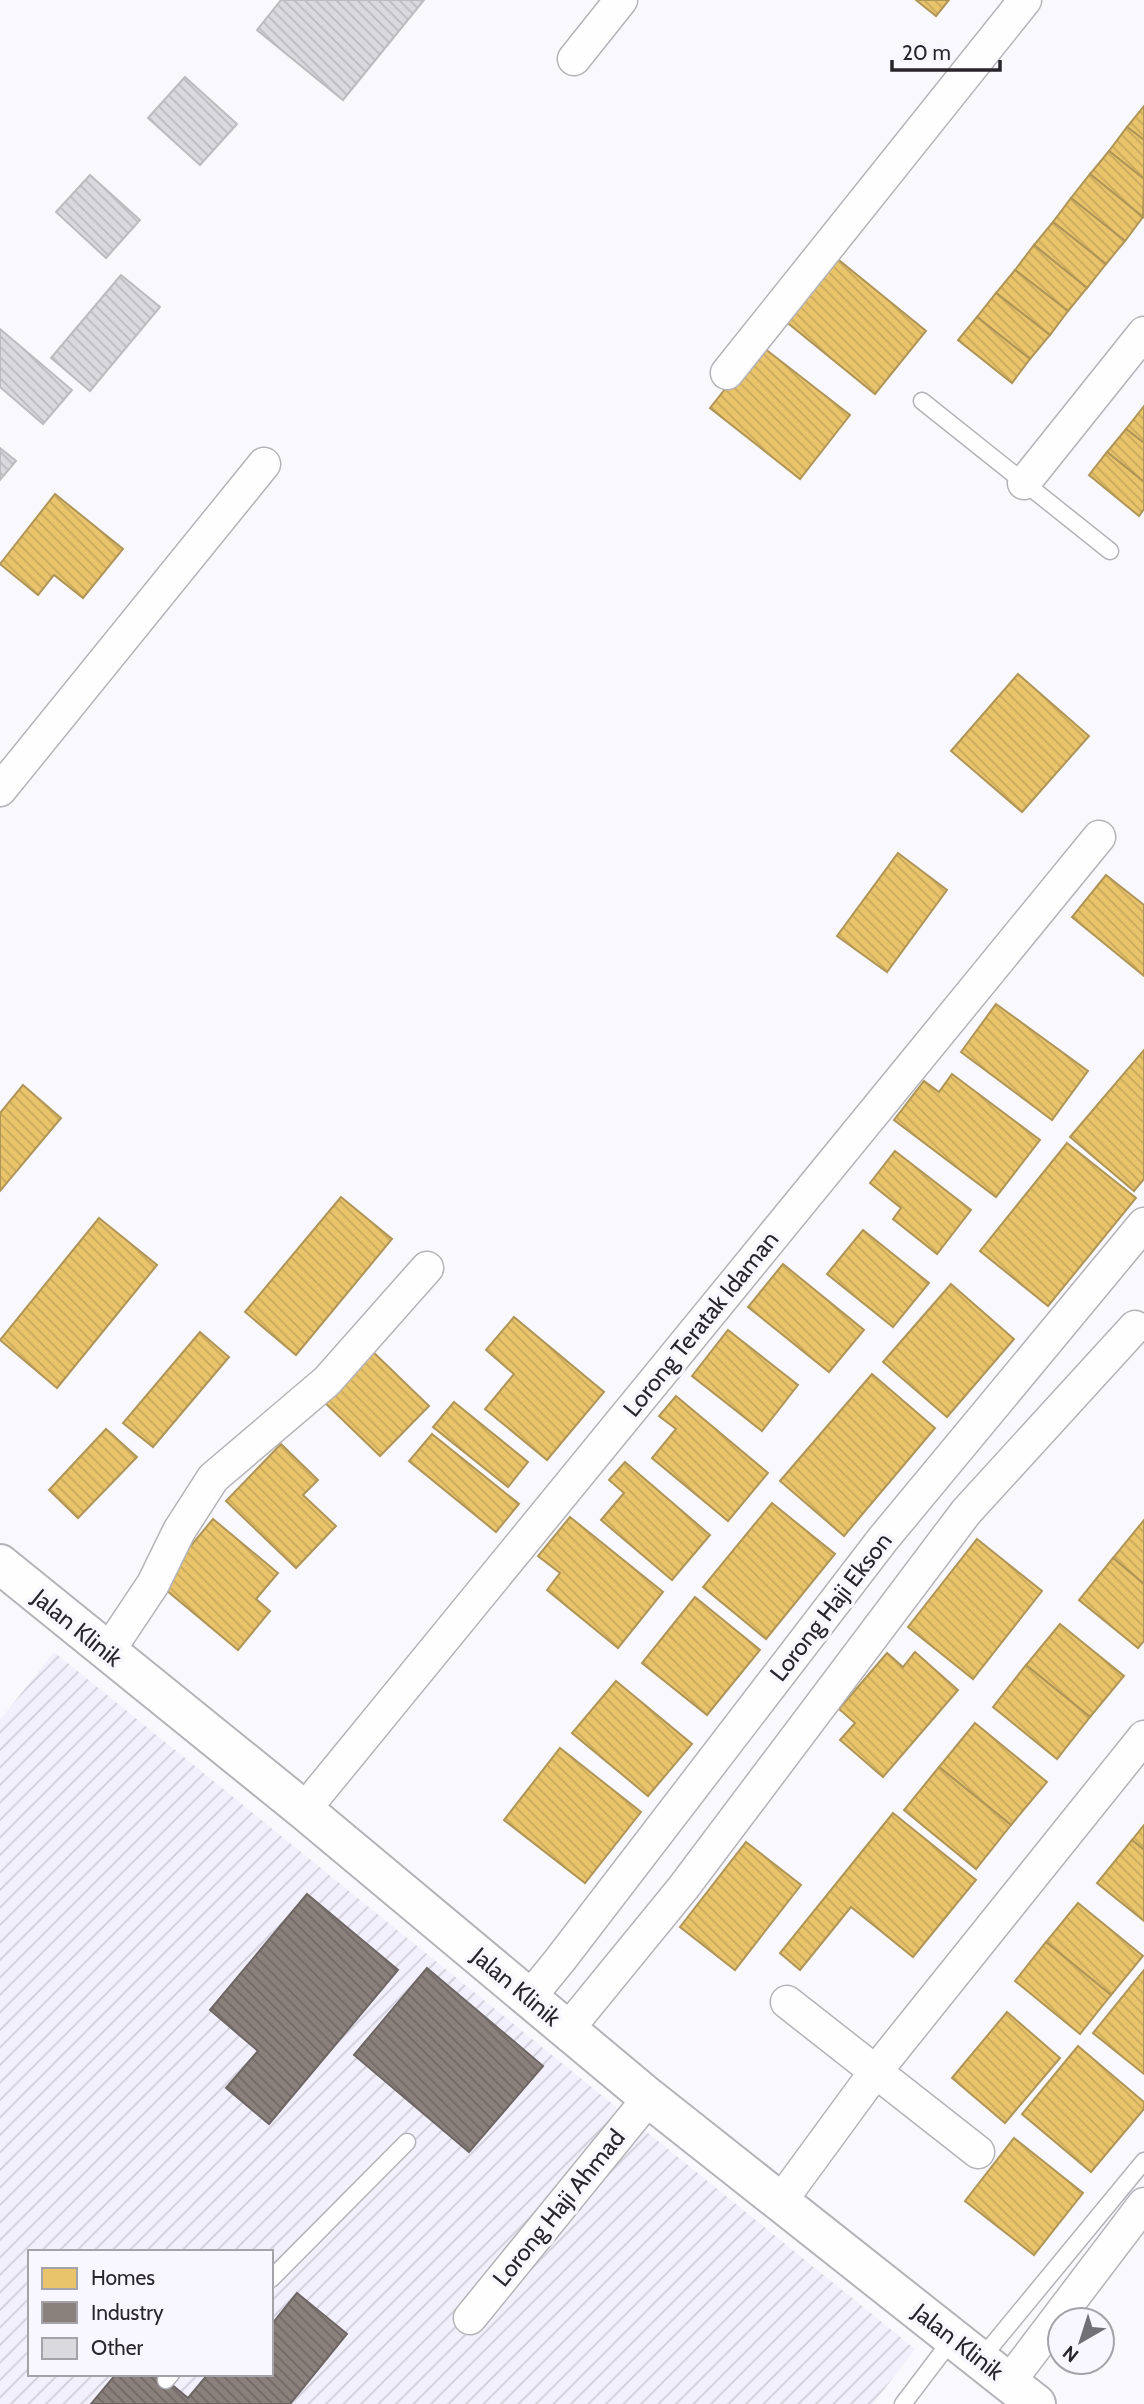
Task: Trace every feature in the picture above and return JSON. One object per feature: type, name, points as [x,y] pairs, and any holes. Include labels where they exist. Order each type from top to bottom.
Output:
[{"type":"street","points":[[574,59],[621,0]]},
{"type":"street","points":[[727,373],[1025,0]]},
{"type":"street","points":[[1024,483],[1144,333]]},
{"type":"street","points":[[0,790],[264,464]]},
{"type":"street","name":"Lorong Teratak Idaman","points":[[304,1811],[1099,837]]},
{"type":"street","name":"Lorong Haji Ekson","points":[[529,1998],[883,1539],[1144,1224]]},
{"type":"street","points":[[107,1653],[153,1584],[179,1531],[213,1478],[327,1381],[427,1268]]},
{"type":"street","points":[[567,2030],[683,1888],[966,1512],[1135,1327]]},
{"type":"street","name":"Jalan Klinik","points":[[0,1564],[304,1811],[649,2098],[995,2371]]},
{"type":"street","points":[[780,2202],[876,2071],[1144,1737]]},
{"type":"street","points":[[787,2002],[978,2152]]},
{"type":"street","name":"Lorong Haji Ahmad","points":[[470,2318],[649,2098]]},
{"type":"street","points":[[995,2371],[1144,2204]]},
{"type":"lane","points":[[922,401],[1110,551]]},
{"type":"lane","points":[[273,2277],[407,2142]]},
{"type":"lane","points":[[903,2404],[995,2371],[1144,2161]]},
{"type":"shaded area","points":[[54,1652],[915,2349],[873,2404],[0,2404],[0,1720]]},
{"type":"building: Homes","points":[[916,0],[949,0],[936,16]]},
{"type":"building: Homes","points":[[1144,106],[1144,140],[1127,127]]},
{"type":"building: Homes","points":[[1127,127],[1144,140],[1144,179],[1109,151]]},
{"type":"building: Homes","points":[[1109,151],[1144,179],[1143,217],[1090,174]]},
{"type":"building: Homes","points":[[1090,174],[1143,217],[1125,241],[1071,198]]},
{"type":"building: Homes","points":[[1071,198],[1125,241],[1106,264],[1053,222]]},
{"type":"building: Homes","points":[[1053,222],[1106,264],[1087,288],[1034,245]]},
{"type":"building: Homes","points":[[1034,245],[1087,288],[1068,311],[1015,270]]},
{"type":"building: Homes","points":[[829,252],[926,331],[875,394],[778,315]]},
{"type":"building: Homes","points":[[1015,270],[1068,311],[1050,335],[996,293]]},
{"type":"building: Homes","points":[[996,293],[1050,335],[1030,359],[977,317]]},
{"type":"building: Homes","points":[[977,317],[1030,359],[1012,383],[958,340]]},
{"type":"building: Homes","points":[[760,345],[850,415],[800,479],[710,408]]},
{"type":"building: Homes","points":[[1144,406],[1144,443],[1126,429]]},
{"type":"building: Homes","points":[[1126,429],[1144,443],[1144,482],[1107,452]]},
{"type":"building: Homes","points":[[1107,452],[1144,482],[1144,509],[1139,516],[1089,475]]},
{"type":"building: Homes","points":[[55,494],[123,549],[83,598],[54,575],[38,595],[0,564]]},
{"type":"building: Homes","points":[[1018,674],[1089,736],[1022,812],[951,751]]},
{"type":"building: Homes","points":[[898,853],[947,890],[887,972],[837,936]]},
{"type":"building: Homes","points":[[1106,875],[1144,905],[1144,976],[1072,917]]},
{"type":"building: Homes","points":[[996,1004],[1088,1071],[1052,1120],[961,1052]]},
{"type":"building: Homes","points":[[1144,1050],[1144,1179],[1134,1191],[1070,1137]]},
{"type":"building: Homes","points":[[952,1074],[1040,1140],[996,1197],[894,1120],[924,1081],[939,1092]]},
{"type":"building: Homes","points":[[23,1085],[61,1118],[0,1191],[0,1113]]},
{"type":"building: Homes","points":[[1067,1143],[1136,1198],[1048,1306],[980,1251]]},
{"type":"building: Homes","points":[[895,1151],[971,1210],[937,1254],[893,1219],[901,1208],[870,1183]]},
{"type":"building: Homes","points":[[341,1197],[392,1239],[296,1355],[245,1312]]},
{"type":"building: Homes","points":[[99,1218],[157,1265],[57,1388],[0,1340]]},
{"type":"building: Homes","points":[[863,1230],[929,1283],[893,1327],[827,1274]]},
{"type":"building: Homes","points":[[783,1264],[864,1330],[829,1372],[748,1307]]},
{"type":"building: Homes","points":[[951,1284],[1014,1339],[947,1417],[883,1362]]},
{"type":"building: Homes","points":[[514,1317],[604,1392],[547,1460],[485,1409],[514,1374],[486,1350]]},
{"type":"building: Homes","points":[[728,1330],[798,1385],[762,1431],[692,1376]]},
{"type":"building: Homes","points":[[200,1332],[229,1357],[153,1447],[123,1423]]},
{"type":"building: Homes","points":[[369,1348],[429,1406],[380,1456],[320,1398]]},
{"type":"building: Homes","points":[[872,1374],[935,1428],[844,1536],[780,1481]]},
{"type":"building: Homes","points":[[676,1396],[768,1473],[728,1521],[652,1458],[676,1429],[659,1416]]},
{"type":"building: Homes","points":[[454,1402],[528,1462],[508,1487],[433,1427]]},
{"type":"building: Homes","points":[[106,1429],[137,1457],[78,1518],[49,1490]]},
{"type":"building: Homes","points":[[432,1434],[519,1504],[496,1532],[409,1461]]},
{"type":"building: Homes","points":[[281,1444],[318,1480],[303,1495],[336,1526],[296,1568],[226,1501]]},
{"type":"building: Homes","points":[[625,1462],[710,1535],[672,1580],[601,1520],[624,1493],[609,1480]]},
{"type":"building: Homes","points":[[772,1503],[835,1554],[766,1639],[703,1587]]},
{"type":"building: Homes","points":[[570,1517],[663,1592],[618,1648],[547,1590],[560,1573],[538,1556]]},
{"type":"building: Homes","points":[[213,1519],[278,1573],[256,1599],[270,1611],[238,1650],[159,1584]]},
{"type":"building: Homes","points":[[1144,1520],[1144,1584],[1113,1558]]},
{"type":"building: Homes","points":[[977,1539],[1042,1591],[973,1679],[908,1627]]},
{"type":"building: Homes","points":[[1113,1558],[1144,1584],[1144,1641],[1138,1648],[1079,1600]]},
{"type":"building: Homes","points":[[695,1597],[760,1650],[707,1715],[642,1663]]},
{"type":"building: Homes","points":[[1060,1624],[1124,1676],[1090,1717],[1026,1665]]},
{"type":"building: Homes","points":[[915,1652],[958,1690],[883,1777],[840,1740],[855,1723],[839,1709],[887,1653],[903,1667]]},
{"type":"building: Homes","points":[[1026,1665],[1090,1717],[1057,1759],[993,1707]]},
{"type":"building: Homes","points":[[616,1681],[692,1744],[648,1796],[572,1733]]},
{"type":"building: Homes","points":[[975,1723],[1047,1782],[1011,1825],[939,1767]]},
{"type":"building: Homes","points":[[560,1748],[641,1812],[585,1883],[504,1820]]},
{"type":"building: Homes","points":[[939,1767],[1011,1825],[976,1869],[904,1810]]},
{"type":"building: Homes","points":[[893,1813],[976,1880],[913,1957],[851,1907],[800,1970],[780,1953]]},
{"type":"building: Homes","points":[[1144,1825],[1144,1850],[1132,1840]]},
{"type":"building: Homes","points":[[1132,1840],[1144,1850],[1144,1921],[1097,1883]]},
{"type":"building: Homes","points":[[746,1842],[801,1885],[735,1970],[680,1927]]},
{"type":"building: Homes","points":[[1078,1903],[1143,1956],[1111,1995],[1046,1942]]},
{"type":"building: Homes","points":[[1046,1942],[1111,1995],[1080,2034],[1015,1981]]},
{"type":"building: Homes","points":[[1144,1970],[1144,2074],[1093,2033]]},
{"type":"building: Homes","points":[[1007,2012],[1060,2058],[1005,2123],[952,2078]]},
{"type":"building: Homes","points":[[1078,2046],[1144,2102],[1144,2109],[1091,2172],[1022,2114]]},
{"type":"building: Homes","points":[[1014,2138],[1083,2193],[1034,2255],[965,2201]]},
{"type":"building: Industry","points":[[307,1894],[398,1970],[269,2124],[226,2088],[258,2051],[210,2010]]},
{"type":"building: Industry","points":[[427,1968],[543,2066],[469,2152],[354,2055]]},
{"type":"building: Industry","points":[[297,2293],[347,2334],[290,2404],[91,2404],[114,2376],[161,2376],[188,2398],[206,2376],[273,2376],[273,2323]]},
{"type":"building: Other","points":[[281,0],[424,0],[343,100],[257,30]]},
{"type":"building: Other","points":[[185,77],[237,124],[200,165],[148,118]]},
{"type":"building: Other","points":[[90,175],[140,220],[106,258],[56,212]]},
{"type":"building: Other","points":[[121,275],[160,307],[90,391],[51,358]]},
{"type":"building: Other","points":[[0,329],[72,390],[43,424],[0,387]]},
{"type":"building: Other","points":[[0,448],[16,461],[0,480]]}]
